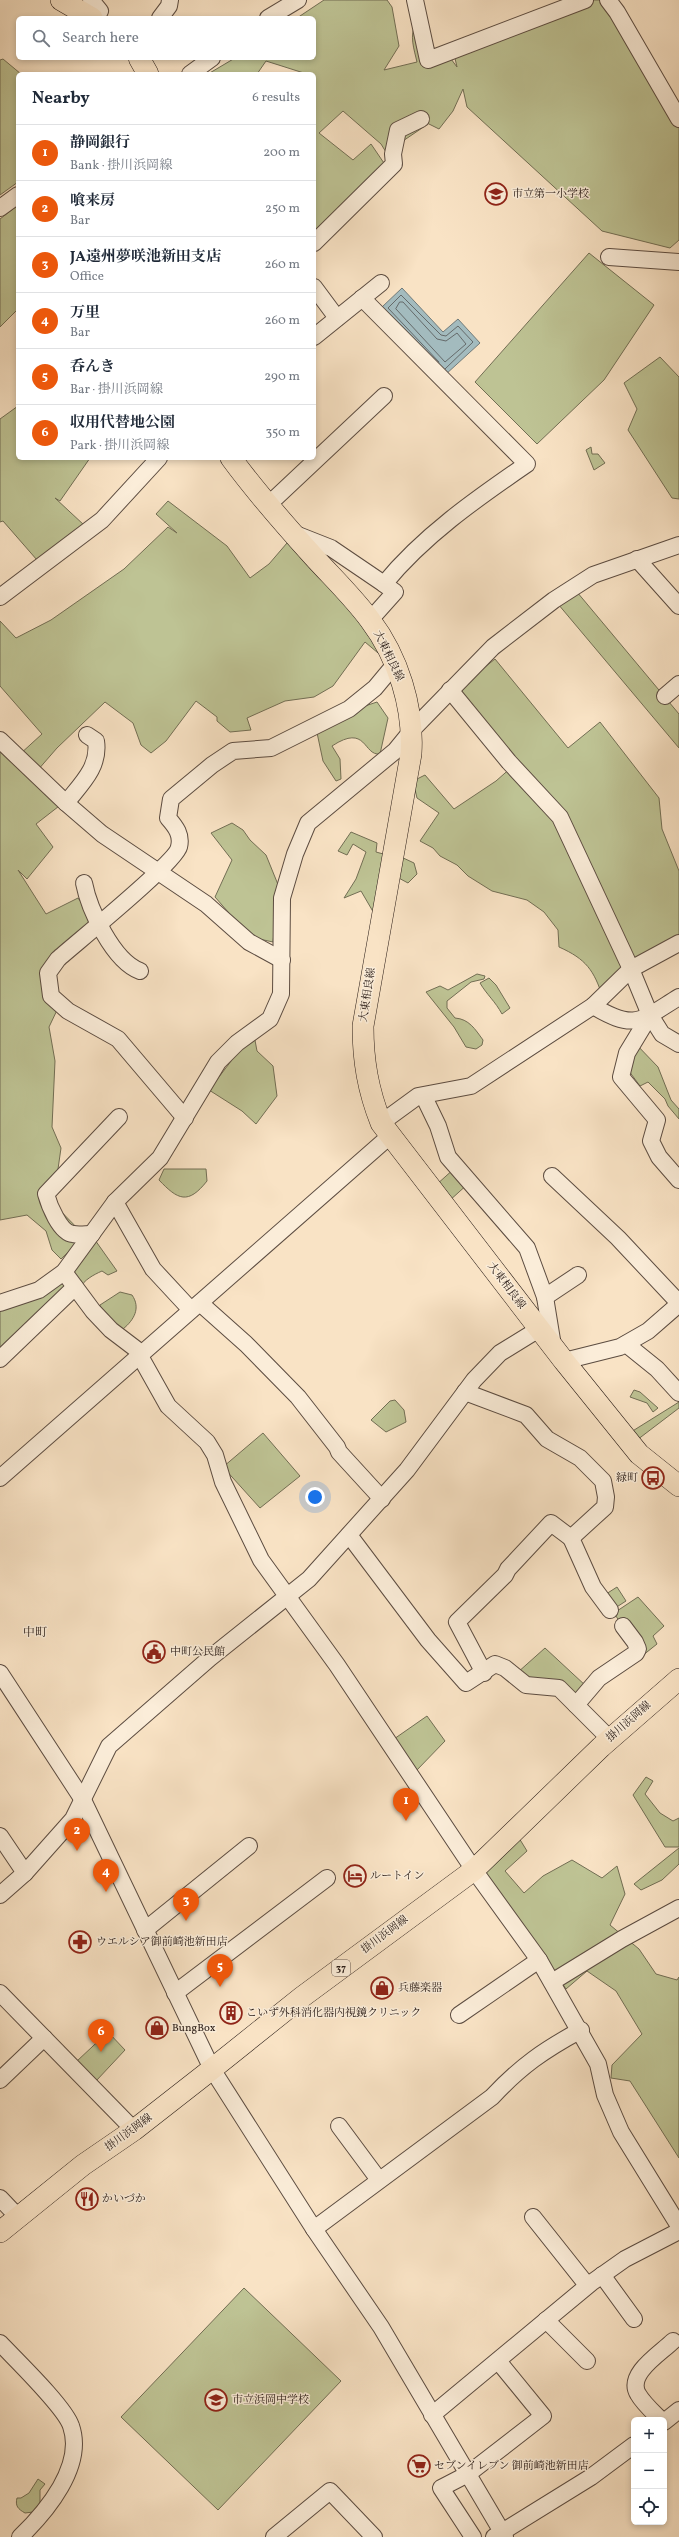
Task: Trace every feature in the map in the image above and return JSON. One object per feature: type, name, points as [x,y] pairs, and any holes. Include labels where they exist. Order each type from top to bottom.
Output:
[{"type":"main road","points":[[61,0],[89,16]]},
{"type":"main road","points":[[140,60],[147,72]]},
{"type":"main road","name":"大東相良線","points":[[233,460],[268,505],[370,620],[395,664],[403,686],[413,729],[404,796],[363,1026],[363,1053],[367,1079],[386,1129],[558,1354],[639,1454],[679,1486]]},
{"type":"main road","name":"掛川浜岡線","points":[[0,2232],[83,2165],[134,2130],[302,1997],[474,1870],[610,1739],[678,1682]]},
{"type":"street","points":[[91,0],[100,11],[97,16]]},
{"type":"street","points":[[162,16],[169,6],[170,0]]},
{"type":"street","points":[[271,16],[298,0]]},
{"type":"street","points":[[415,0],[428,60],[585,0]]},
{"type":"street","points":[[608,0],[617,12],[679,119]]},
{"type":"street","points":[[193,72],[209,60]]},
{"type":"street","points":[[316,241],[394,164],[393,154],[398,130],[421,119]]},
{"type":"street","points":[[0,208],[16,197]]},
{"type":"street","points":[[609,257],[669,263],[679,262]]},
{"type":"street","points":[[316,335],[381,283]]},
{"type":"street","points":[[316,291],[337,318]]},
{"type":"street","points":[[362,298],[527,464],[477,498],[400,565],[384,584]]},
{"type":"street","points":[[316,460],[384,396]]},
{"type":"street","points":[[0,597],[102,520],[157,460]]},
{"type":"street","points":[[268,505],[316,460]]},
{"type":"street","points":[[292,532],[331,548],[395,592],[370,620]]},
{"type":"street","points":[[0,1303],[38,1290],[64,1272],[115,1202],[160,1158],[218,1062],[237,1042],[270,1019],[281,994],[282,898],[295,854],[308,824],[395,752],[413,729],[493,647],[554,600],[593,575],[679,544]]},
{"type":"street","points":[[637,559],[679,606]]},
{"type":"street","points":[[185,1118],[118,1039],[68,1010],[51,996],[48,973],[58,959],[158,872],[179,849],[180,836],[168,818],[171,799],[212,765],[233,751],[271,748],[349,710],[375,688],[395,664]]},
{"type":"street","points":[[665,696],[679,684]]},
{"type":"street","points":[[450,690],[509,762],[560,817],[631,969],[650,1015],[662,1034],[679,1044]]},
{"type":"street","points":[[66,803],[94,765],[98,753],[96,742],[87,735]]},
{"type":"street","points":[[0,740],[66,803],[102,834],[206,904],[249,942],[282,960]]},
{"type":"street","points":[[84,883],[87,901],[110,942],[128,964],[140,971]]},
{"type":"street","points":[[0,1478],[196,1306],[386,1129],[418,1096],[424,1097],[471,1086],[593,1006],[631,969],[679,943]]},
{"type":"street","points":[[593,1006],[615,1019],[630,1022],[650,1015],[679,997]]},
{"type":"street","points":[[650,1015],[627,1053],[621,1077],[657,1120],[651,1141],[659,1157],[679,1180]]},
{"type":"street","points":[[424,1097],[438,1126],[448,1156],[527,1248],[545,1297],[558,1354],[626,1344],[648,1332],[679,1303],[618,1238],[552,1176]]},
{"type":"street","points":[[92,1234],[72,1234],[66,1232],[49,1208],[46,1194],[118,1117]]},
{"type":"street","points":[[115,1202],[153,1269],[196,1306],[246,1344],[298,1397],[337,1447],[339,1452],[382,1499]]},
{"type":"street","points":[[64,1272],[111,1330],[130,1342],[140,1356],[168,1406],[207,1442],[215,1455],[223,1482],[262,1560],[290,1597],[474,1870],[538,1960],[581,2030],[598,2064],[605,2095],[621,2132],[679,2226]]},
{"type":"street","points":[[545,1297],[578,1275]]},
{"type":"street","points":[[0,1359],[75,1287]]},
{"type":"street","points":[[0,1895],[25,1873],[63,1831],[83,1800],[108,1746],[210,1658],[290,1597],[349,1535],[407,1470],[466,1392],[500,1353],[539,1329]]},
{"type":"street","points":[[626,1344],[657,1369],[679,1393]]},
{"type":"street","points":[[466,1392],[526,1415],[547,1439],[580,1458],[603,1481],[606,1497],[605,1506],[571,1538]]},
{"type":"street","points":[[484,1672],[457,1622],[505,1575],[508,1569],[551,1523],[571,1538],[593,1587],[610,1610]]},
{"type":"street","points":[[349,1535],[428,1640],[466,1683],[495,1664],[505,1668],[526,1685],[559,1688],[610,1739]]},
{"type":"street","points":[[576,1704],[599,1678],[636,1653],[638,1649],[635,1642],[623,1626]]},
{"type":"street","points":[[1,1678],[83,1800],[212,2069],[314,2229],[381,2327],[468,2474],[501,2536],[591,2477],[631,2447]]},
{"type":"street","points":[[0,1836],[25,1873]]},
{"type":"street","points":[[145,1930],[249,1846]]},
{"type":"street","points":[[175,1993],[326,1878]]},
{"type":"street","points":[[552,1982],[622,1939],[679,1908]]},
{"type":"street","points":[[459,2015],[538,1960]]},
{"type":"street","points":[[0,1994],[134,2130]]},
{"type":"street","points":[[314,2229],[492,2097],[513,2075],[540,2053],[581,2030]]},
{"type":"street","points":[[0,2080],[44,2038]]},
{"type":"street","points":[[339,2126],[379,2180]]},
{"type":"street","points":[[0,2198],[18,2217]]},
{"type":"street","points":[[533,2217],[588,2285]]},
{"type":"street","points":[[432,2415],[588,2285],[625,2259],[679,2231]]},
{"type":"street","points":[[602,2275],[634,2319]]},
{"type":"street","points":[[546,2320],[587,2361]]},
{"type":"street","points":[[658,2417],[637,2394],[634,2383],[637,2375],[673,2341]]},
{"type":"street","points":[[0,2342],[57,2404],[71,2426],[74,2451],[68,2473],[33,2525],[20,2537]]},
{"type":"street","points":[[473,2537],[441,2488],[468,2474],[543,2416],[498,2361]]},
{"type":"street","points":[[667,2420],[679,2410]]},
{"type":"street","points":[[274,2537],[330,2491],[374,2537]]},
{"type":"green space","points":[[324,0],[387,0],[392,7],[399,46],[384,70],[417,62],[412,37],[416,23],[421,26],[435,51],[448,55],[457,67],[454,54],[586,0],[602,0],[679,117],[679,240],[670,248],[602,231],[467,107],[463,89],[453,111],[439,129],[423,121],[425,126],[397,145],[389,157],[381,144],[343,111],[319,133],[353,160],[371,144],[388,169],[316,238],[316,72],[301,72],[266,61],[258,72],[211,72],[232,60],[316,60],[316,16],[300,16]]},
{"type":"green space","points":[[3,59],[19,72],[16,72],[16,183],[0,195],[0,60]]},
{"type":"green space","points":[[16,207],[16,311],[0,327],[0,219]]},
{"type":"green space","points":[[589,253],[654,305],[604,380],[537,444],[475,382]]},
{"type":"green space","points":[[660,357],[679,377],[679,499],[672,498],[628,430],[637,409],[624,383]]},
{"type":"green space","points":[[16,407],[16,460],[89,460],[60,501],[55,498],[84,525],[37,560],[3,521],[0,522],[0,419]]},
{"type":"green space","points":[[591,447],[592,454],[598,454],[605,463],[594,470],[586,450]]},
{"type":"green space","points":[[168,501],[227,546],[250,578],[269,564],[287,543],[363,621],[384,658],[365,642],[333,686],[314,697],[285,701],[247,718],[251,730],[230,732],[217,721],[217,717],[196,701],[166,741],[151,753],[141,745],[133,723],[105,702],[57,748],[37,771],[19,755],[42,734],[0,686],[0,621],[16,638],[51,620],[124,569],[168,527],[177,533],[156,514]]},
{"type":"green space","points":[[577,592],[679,714],[679,748],[558,604]]},
{"type":"green space","points":[[495,659],[568,748],[600,722],[659,798],[662,829],[679,871],[679,942],[603,998],[600,988],[588,966],[576,956],[559,947],[558,930],[544,912],[527,900],[492,891],[468,876],[457,865],[440,856],[433,848],[420,841],[439,813],[417,798],[413,781],[425,775],[454,809],[496,781],[513,766],[450,695]]},
{"type":"green space","points":[[377,702],[388,718],[380,754],[374,753],[358,739],[352,738],[343,740],[332,746],[340,759],[341,779],[336,781],[323,761],[316,728],[362,707]]},
{"type":"green space","points":[[0,741],[63,803],[36,824],[53,847],[27,879],[18,870],[46,914],[78,898],[97,925],[47,962],[59,1006],[49,1027],[55,1061],[52,1127],[61,1148],[58,1169],[43,1193],[85,1236],[61,1259],[52,1250],[46,1231],[27,1215],[0,1220]]},
{"type":"green space","points":[[232,823],[243,830],[250,840],[266,855],[279,887],[273,942],[250,937],[215,897],[232,860],[211,833]]},
{"type":"green space","points":[[351,832],[377,843],[376,852],[387,855],[375,915],[361,891],[344,898],[356,879],[366,852],[353,844],[347,855],[338,851]]},
{"type":"green space","points":[[399,856],[414,863],[417,874],[408,883],[395,876]]},
{"type":"green space","points":[[477,974],[485,976],[484,979],[471,982],[447,1001],[447,1008],[455,1018],[468,1022],[483,1040],[482,1045],[476,1049],[466,1047],[454,1027],[426,992],[440,986],[448,990]]},
{"type":"green space","points":[[489,978],[496,985],[510,1008],[502,1014],[480,983]]},
{"type":"green space","points":[[254,1035],[257,1051],[273,1066],[277,1096],[256,1124],[242,1111],[209,1090],[238,1052]]},
{"type":"green space","points":[[634,1042],[658,1067],[671,1100],[679,1109],[679,1119],[668,1106],[665,1099],[648,1082],[640,1086],[626,1067]]},
{"type":"green space","points":[[455,1168],[469,1183],[449,1201],[436,1185]]},
{"type":"green space","points":[[164,1169],[206,1169],[207,1181],[194,1194],[188,1197],[183,1197],[172,1192],[159,1180]]},
{"type":"green space","points":[[95,1240],[117,1271],[108,1275],[102,1271],[95,1274],[80,1288],[69,1273]]},
{"type":"green space","points":[[65,1281],[71,1287],[0,1355],[0,1309]]},
{"type":"green space","points":[[120,1292],[132,1295],[136,1305],[133,1318],[123,1329],[98,1313],[100,1305]]},
{"type":"green space","points":[[634,1390],[640,1392],[658,1408],[653,1412],[647,1403],[630,1397]]},
{"type":"green space","points":[[395,1400],[404,1410],[406,1422],[386,1432],[371,1420],[390,1401]]},
{"type":"green space","points":[[679,1402],[679,1408],[637,1440],[631,1432]]},
{"type":"green space","points":[[263,1433],[300,1476],[260,1508],[223,1467]]},
{"type":"green space","points":[[617,1587],[626,1601],[612,1610],[603,1596]]},
{"type":"green space","points":[[638,1597],[664,1626],[653,1636],[657,1644],[642,1656],[614,1613]]},
{"type":"green space","points":[[545,1648],[586,1686],[574,1702],[529,1682],[517,1673]]},
{"type":"green space","points":[[427,1716],[445,1741],[416,1771],[394,1739]]},
{"type":"green space","points":[[646,1777],[653,1781],[645,1794],[660,1813],[673,1821],[679,1818],[679,1847],[665,1847],[633,1795]]},
{"type":"green space","points":[[519,1838],[527,1851],[505,1871],[524,1893],[543,1876],[572,1860],[602,1878],[617,1866],[625,1894],[610,1925],[639,1949],[656,1974],[677,1980],[679,1977],[679,2158],[630,2081],[611,2078],[612,2065],[642,2034],[616,1991],[587,1971],[566,1989],[524,1926],[483,1872]]},
{"type":"green space","points":[[679,1848],[679,1864],[662,1880],[641,1890],[634,1884]]},
{"type":"green space","points":[[108,2032],[125,2050],[96,2081],[77,2061]]},
{"type":"green space","points":[[244,2288],[341,2381],[218,2510],[121,2417]]},
{"type":"green space","points":[[38,2479],[45,2484],[40,2490],[40,2503],[33,2512],[25,2513],[18,2507],[16,2503],[17,2498],[21,2498],[29,2493]]},
{"type":"water","points":[[402,288],[443,332],[458,319],[480,343],[445,375],[382,307]]},
{"type":"place","name":"市立第一小学校","points":[[496,194]]},
{"type":"place","name":"緑町","points":[[653,1478]]},
{"type":"place","name":"中町公民館","points":[[154,1652]]},
{"type":"place","name":"静岡銀行","points":[[406,1821]]},
{"type":"place","name":"喰来房","points":[[77,1851]]},
{"type":"place","name":"ルートイン","points":[[355,1876]]},
{"type":"place","name":"万里","points":[[106,1892]]},
{"type":"place","name":"JA遠州夢咲池新田支店","points":[[186,1921]]},
{"type":"place","name":"ウエルシア御前崎池新田店","points":[[80,1942]]},
{"type":"place","name":"呑んき","points":[[220,1987]]},
{"type":"place","name":"兵藤楽器","points":[[382,1988]]},
{"type":"place","name":"こいず外科消化器内視鏡クリニック","points":[[231,2013]]},
{"type":"place","name":"BungBox","points":[[157,2028]]},
{"type":"place","name":"収用代替地公園","points":[[101,2052]]},
{"type":"place","name":"かいづか","points":[[87,2199]]},
{"type":"place","name":"市立浜岡中学校","points":[[216,2400]]},
{"type":"place","name":"セブンイレブン 御前崎池新田店","points":[[419,2466]]},
{"type":"district","name":"中町","points":[[35,1633]]}]
